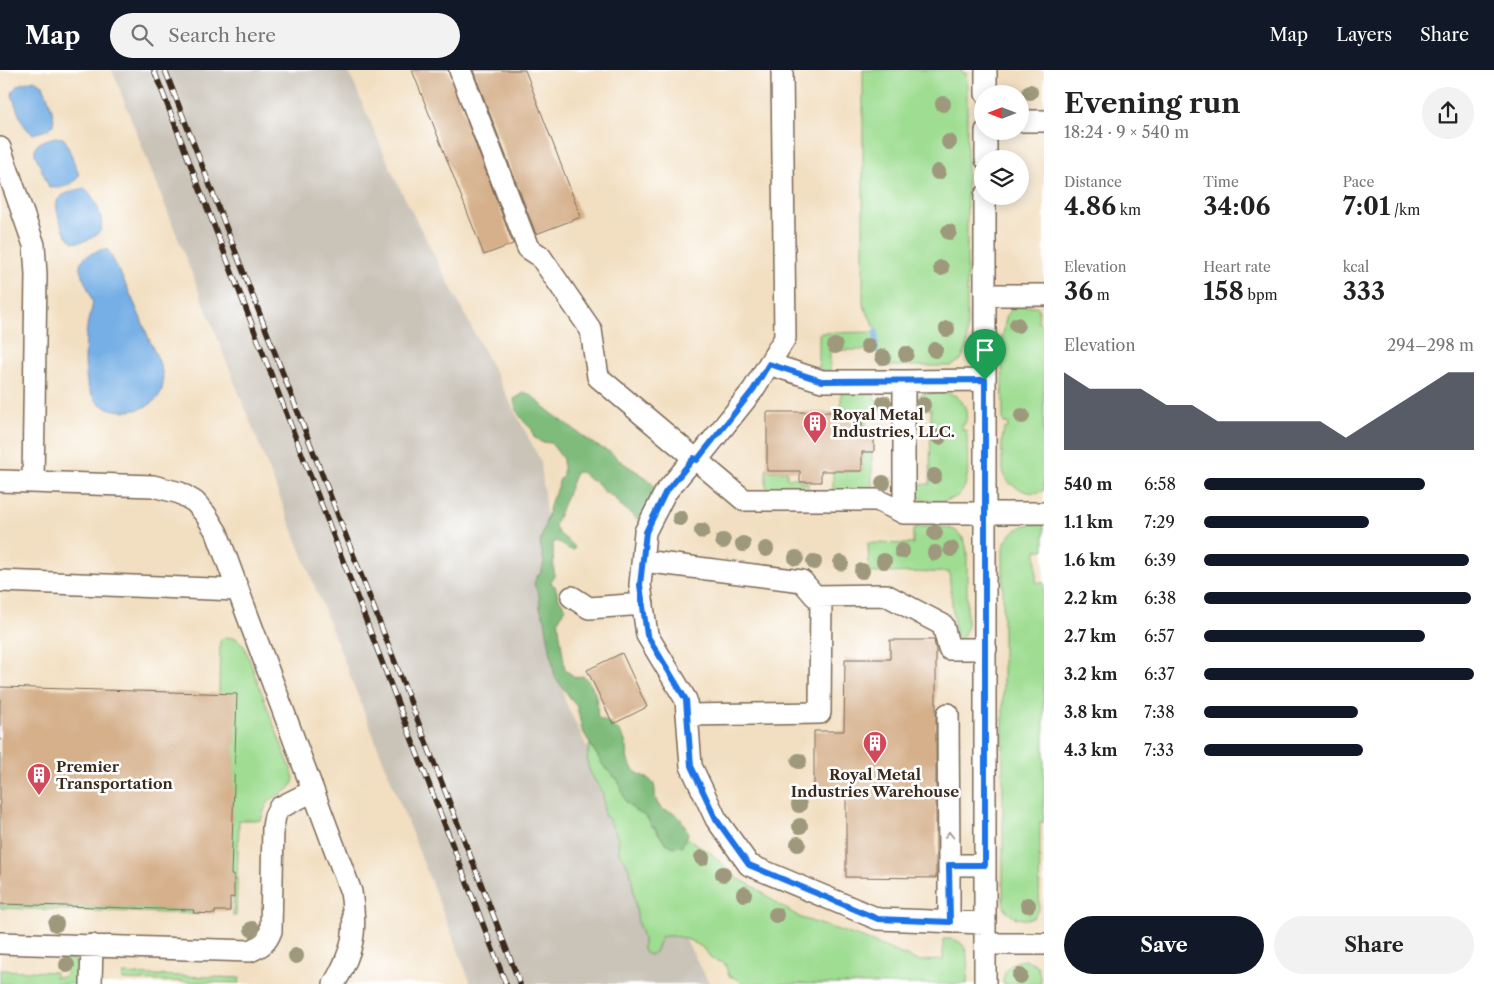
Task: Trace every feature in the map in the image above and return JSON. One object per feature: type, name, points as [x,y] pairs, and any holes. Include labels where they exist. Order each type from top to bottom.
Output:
[{"type":"street","points":[[460,70],[528,248],[540,256],[591,330],[598,377],[744,500],[877,500],[904,513],[1044,513]]},
{"type":"street","points":[[782,70],[785,338],[753,390],[665,493],[646,532],[640,585],[647,635],[686,700],[691,766],[716,819],[749,865],[878,919],[950,922],[985,934],[1044,944]]},
{"type":"street","points":[[986,70],[986,85]]},
{"type":"street","points":[[1029,121],[1044,121]]},
{"type":"street","points":[[0,148],[34,245],[36,274],[33,482]]},
{"type":"street","points":[[985,984],[986,205]]},
{"type":"street","points":[[985,295],[1044,294]]},
{"type":"street","points":[[769,364],[822,381],[985,380]]},
{"type":"street","points":[[904,381],[904,513]]},
{"type":"street","points":[[0,481],[153,486],[180,493],[194,502],[206,515],[217,533],[351,892],[355,926],[351,946],[343,968],[334,984]]},
{"type":"street","points":[[642,560],[802,581],[815,596],[886,595],[943,625],[949,649],[986,649]]},
{"type":"street","points":[[0,581],[238,590]]},
{"type":"street","points":[[687,715],[820,713],[821,596]]},
{"type":"street","points":[[572,597],[589,608],[642,604]]},
{"type":"street","points":[[948,714],[950,922]]},
{"type":"street","points":[[0,943],[250,951],[261,947],[268,940],[271,931],[273,827],[275,816],[279,808],[313,791]]},
{"type":"street","points":[[949,865],[985,865]]},
{"type":"street","points":[[90,984],[92,945]]},
{"type":"shaded area","points":[[112,70],[348,70],[395,179],[541,462],[564,699],[636,850],[710,984],[471,984]]},
{"type":"green space","points":[[863,70],[962,70],[962,73],[966,73],[967,347],[961,360],[951,366],[881,366],[878,363],[877,332],[863,304]]},
{"type":"green space","points":[[1026,306],[1036,306],[1039,308],[1038,323],[1044,324],[1044,490],[1036,493],[1015,487],[1009,482],[1004,474],[1002,461],[1003,434],[1004,429],[1008,428],[1008,423],[1004,423],[1003,418],[1002,337],[1006,317],[1009,313],[1012,310]]},
{"type":"green space","points":[[875,332],[875,350],[830,350],[830,370],[828,372],[819,369],[820,333]]},
{"type":"green space","points":[[524,393],[530,394],[546,409],[595,445],[610,452],[620,461],[647,478],[656,491],[642,517],[637,519],[617,502],[615,497],[603,490],[598,483],[590,480],[581,472],[576,472],[555,525],[559,533],[575,548],[573,550],[566,548],[556,541],[553,543],[554,576],[550,583],[555,586],[559,599],[566,608],[558,621],[565,670],[575,677],[583,676],[589,682],[595,694],[599,719],[612,725],[622,735],[630,764],[635,771],[652,782],[655,787],[656,800],[662,810],[672,812],[682,820],[688,834],[682,846],[674,847],[665,843],[646,816],[637,812],[626,802],[618,780],[605,768],[582,730],[577,707],[555,677],[545,620],[540,608],[539,595],[534,584],[537,576],[541,573],[544,562],[540,543],[552,499],[563,475],[563,459],[551,443],[541,442],[534,437],[532,429],[520,416],[514,399]]},
{"type":"green space","points":[[841,393],[872,393],[875,399],[881,403],[881,408],[872,409],[872,420],[866,420],[866,432],[862,432],[862,412],[841,412]]},
{"type":"green space","points":[[922,394],[951,394],[962,402],[966,410],[965,424],[962,424],[962,430],[966,430],[967,437],[967,476],[965,486],[960,494],[952,499],[939,501],[922,500],[915,493],[917,485],[930,484],[931,409],[916,409],[915,405],[916,400]]},
{"type":"green space","points":[[862,452],[872,452],[872,490],[833,490],[833,471],[862,471]]},
{"type":"green space","points":[[766,469],[767,471],[787,471],[787,478],[800,478],[800,483],[808,483],[808,490],[768,489],[766,487]]},
{"type":"green space","points":[[1030,524],[1044,524],[1044,550],[1036,550],[1036,582],[1044,583],[1044,822],[1040,822],[1039,909],[1033,918],[1022,919],[1013,916],[1006,910],[1003,900],[1003,548],[1013,532]]},
{"type":"green space","points":[[916,527],[949,528],[961,535],[965,542],[967,552],[967,626],[964,635],[960,639],[955,634],[949,572],[869,573],[868,543],[913,544],[913,530]]},
{"type":"green space","points":[[224,637],[236,638],[244,646],[294,778],[289,789],[275,796],[268,803],[261,820],[239,820],[236,916],[233,916],[234,875],[231,875],[219,693],[220,641]]},
{"type":"green space","points":[[590,744],[605,768],[618,780],[626,802],[637,812],[646,816],[665,843],[681,846],[686,837],[713,855],[737,878],[756,888],[801,918],[863,938],[918,961],[943,960],[943,939],[953,939],[964,947],[966,952],[967,984],[743,984],[738,979],[729,976],[724,963],[715,961],[702,947],[679,937],[661,937],[655,952],[650,955],[645,953],[638,923],[631,874],[626,862],[619,853],[618,838],[608,818],[604,816],[603,794],[589,770],[587,759]]},
{"type":"green space","points":[[0,904],[200,910],[200,914],[0,908]]},
{"type":"green space","points":[[64,956],[75,961],[78,969],[77,984],[0,984],[0,970],[55,972],[55,977],[63,977],[67,973],[62,966]]},
{"type":"green space","points":[[1024,960],[1032,962],[1038,967],[1041,984],[1003,984],[1004,975],[1008,968]]},
{"type":"green space","points":[[123,974],[240,978],[239,983],[123,980]]},
{"type":"water","points":[[34,80],[43,85],[54,118],[50,128],[33,134],[22,122],[12,95],[17,86]]},
{"type":"water","points":[[55,137],[63,138],[66,142],[79,175],[71,184],[58,188],[49,187],[35,154],[38,144]]},
{"type":"water","points":[[84,188],[90,193],[97,205],[101,218],[101,228],[100,232],[89,239],[74,242],[67,235],[60,222],[57,202],[64,195]]},
{"type":"water","points":[[104,249],[108,250],[125,283],[162,373],[162,389],[158,398],[141,409],[120,411],[109,409],[96,401],[87,383],[85,366],[86,336],[92,303],[80,268],[84,258]]},
{"type":"building","points":[[412,70],[448,70],[513,244],[484,255]]},
{"type":"building","points":[[473,70],[525,70],[581,217],[536,234]]},
{"type":"building","name":"Royal Metal Industries, LLC.","points":[[767,412],[862,412],[862,432],[874,432],[874,452],[862,452],[862,471],[821,471],[821,482],[800,482],[800,471],[767,471]]},
{"type":"building","name":"Royal Metal Industries Warehouse","points":[[890,640],[934,640],[936,650],[936,878],[846,877],[846,797],[814,797],[814,731],[844,731],[845,659],[890,659]]},
{"type":"building","points":[[622,653],[647,707],[613,724],[587,670]]},
{"type":"building","points":[[0,687],[237,694],[231,875],[234,875],[234,898],[230,897],[230,911],[215,911],[215,914],[193,913],[194,910],[0,904]]},
{"type":"waterway","points":[[876,332],[876,350]]},
{"type":"railway","points":[[154,70],[506,984]]},
{"type":"railway","points":[[165,70],[520,984]]},
{"type":"place","name":"Royal Metal Industries, LLC.","points":[[815,444]]},
{"type":"place","name":"Royal Metal Industries Warehouse","points":[[875,764]]},
{"type":"place","name":"Premier Transportation","points":[[39,796]]},
{"type":"route","points":[[769,364],[822,381],[985,380],[985,865],[949,865],[950,922],[878,919],[749,865],[716,819],[691,766],[686,700],[647,635],[640,585],[646,532],[665,493],[694,458],[697,460],[753,390],[769,364]]}]
